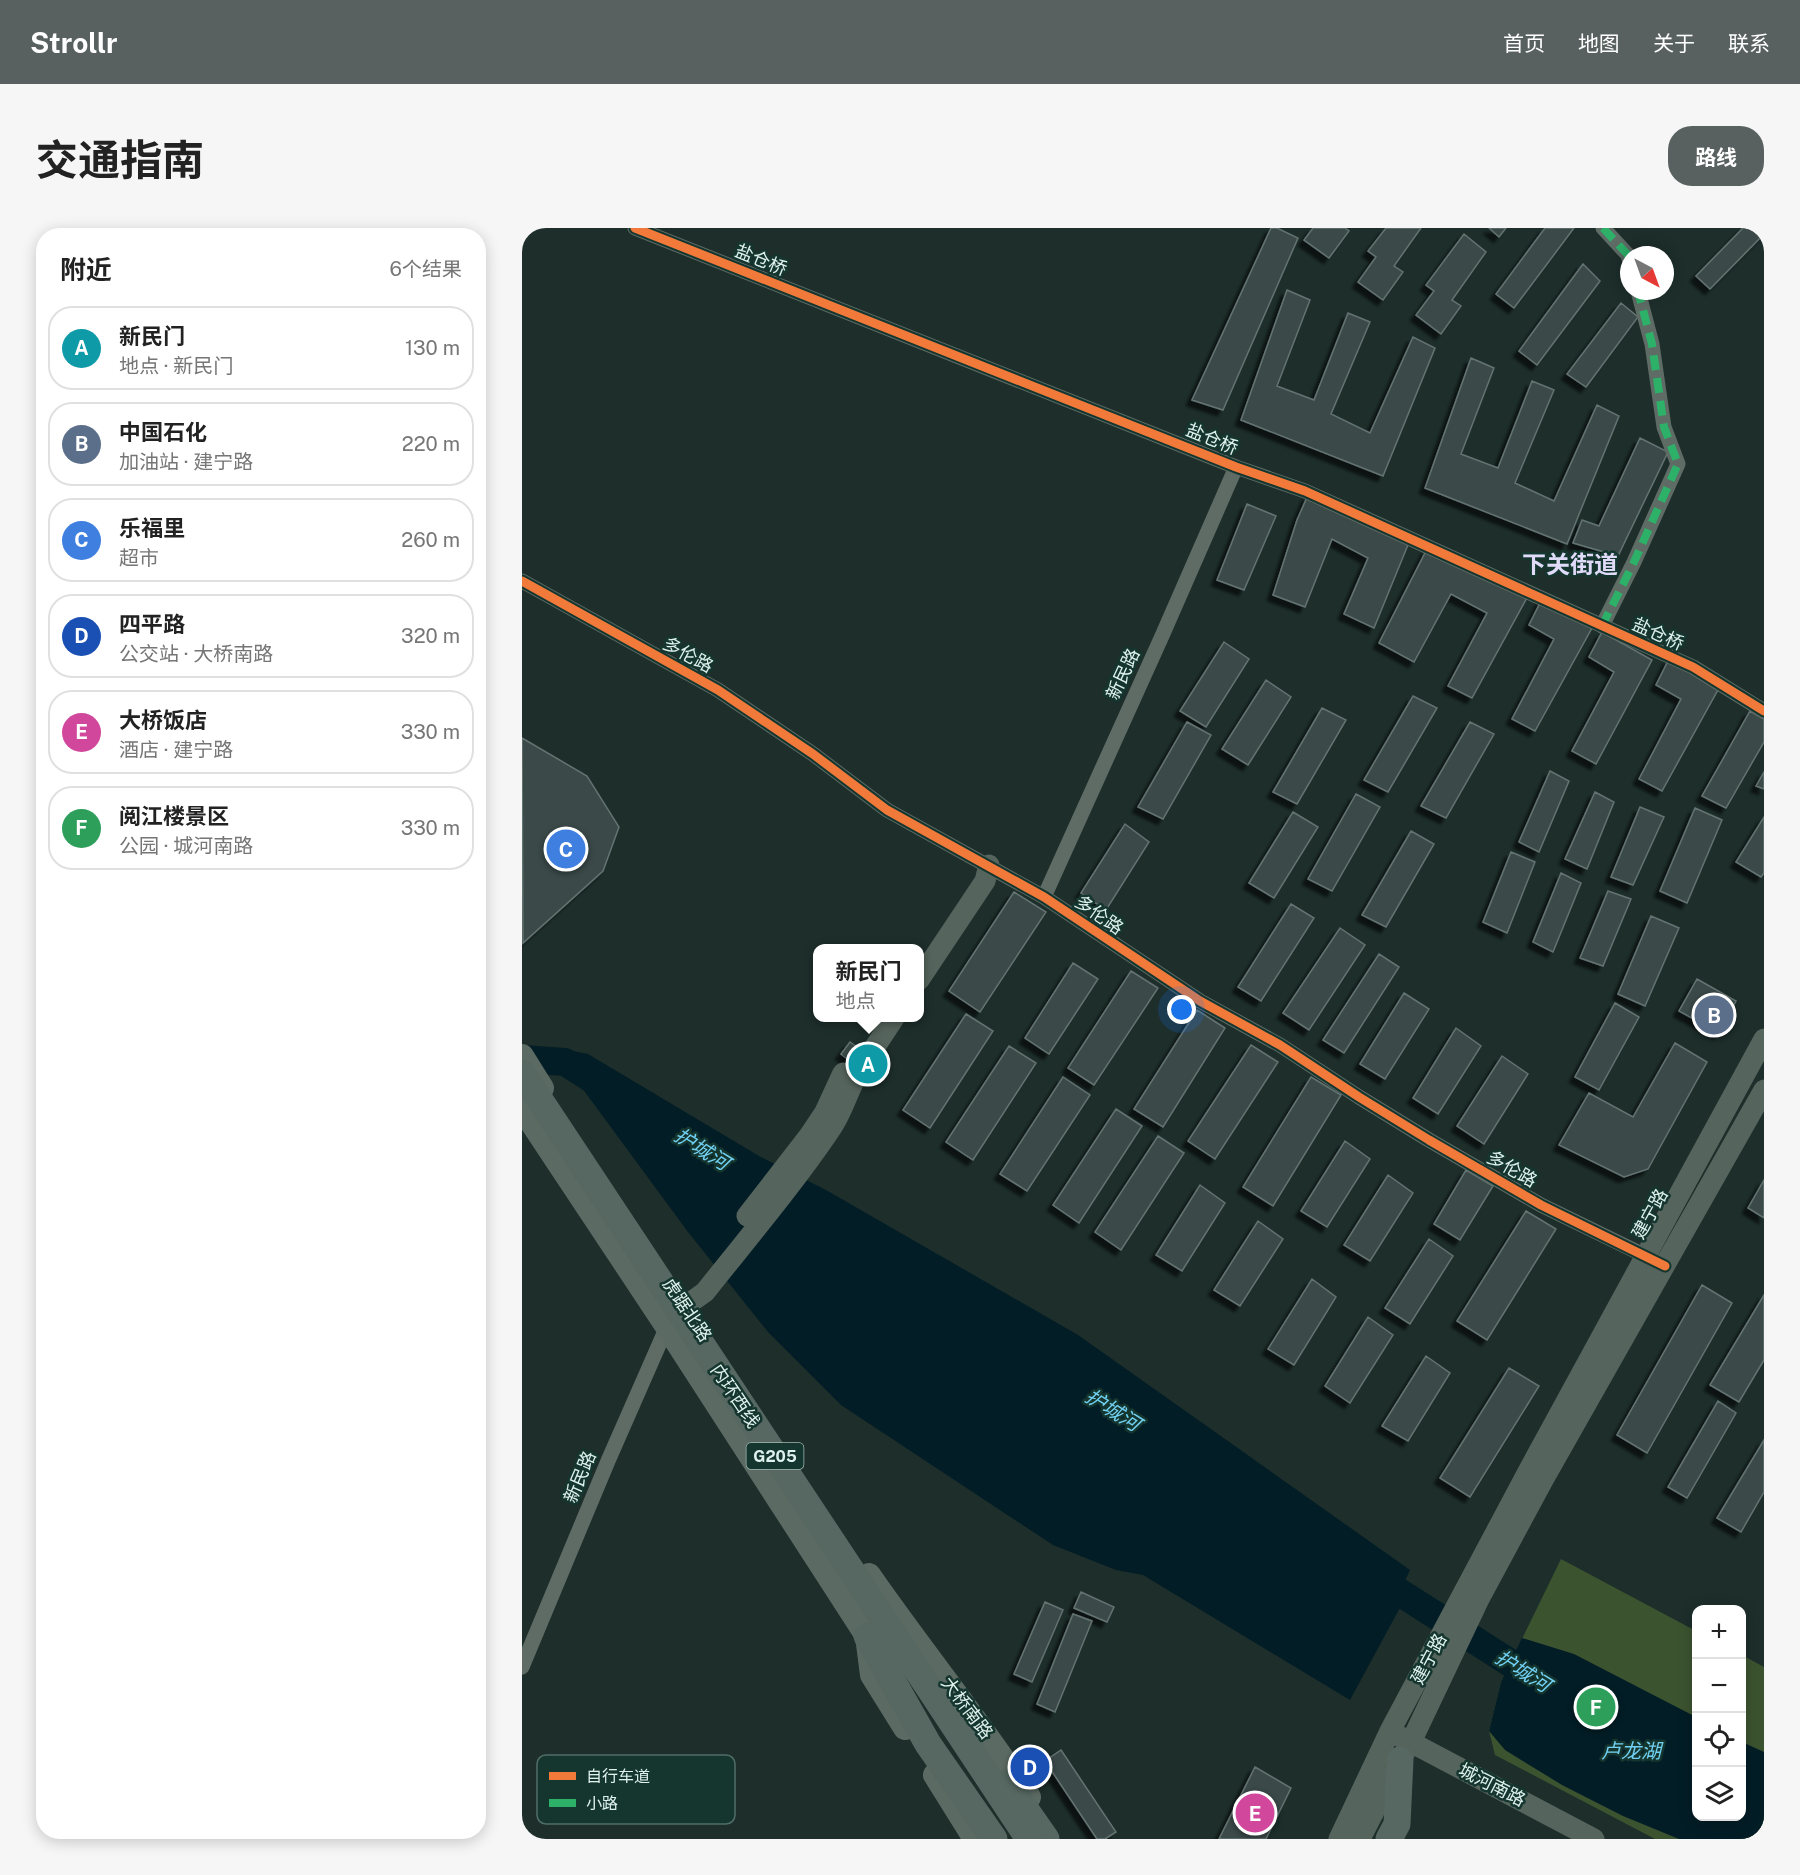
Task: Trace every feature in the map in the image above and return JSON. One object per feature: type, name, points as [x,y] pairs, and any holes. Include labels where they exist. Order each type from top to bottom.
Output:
[{"type":"highway","name":"内环西线","points":[[522,1073],[1029,1839]]},
{"type":"highway","name":"内环西线","points":[[522,1092],[1013,1839]]},
{"type":"highway","points":[[893,1609],[912,1648],[1046,1839]]},
{"type":"highway","points":[[867,1636],[928,1744],[994,1839]]},
{"type":"highway","points":[[1389,1839],[1397,1824],[1410,1742]]},
{"type":"main road","points":[[924,951],[976,873],[989,865]]},
{"type":"main road","points":[[924,972],[985,881],[989,865]]},
{"type":"main road","points":[[684,1307],[705,1292],[712,1273],[796,1165],[832,1128],[843,1109],[860,1058],[878,1022]]},
{"type":"main road","points":[[860,1058],[890,1022]]},
{"type":"main road","name":"建宁路","points":[[1339,1839],[1390,1731],[1474,1592],[1655,1261],[1764,1039]]},
{"type":"main road","name":"虎踞北路","points":[[522,1056],[684,1307],[893,1609]]},
{"type":"main road","name":"建宁路","points":[[1655,1261],[1764,1090]]},
{"type":"main road","points":[[524,1115],[666,1325],[867,1636],[872,1675],[975,1839]]},
{"type":"main road","name":"建宁路","points":[[1360,1839],[1410,1742],[1474,1592]]},
{"type":"main road","name":"大桥南路","points":[[893,1609],[994,1743],[1057,1839]]},
{"type":"main road","name":"城河南路","points":[[1390,1731],[1594,1839]]},
{"type":"street","name":"盐仓桥","points":[[635,228],[1236,466],[1305,491],[1693,667],[1764,711]]},
{"type":"street","points":[[1604,228],[1620,246]]},
{"type":"street","points":[[1602,626],[1678,465],[1664,427],[1652,344],[1640,300]]},
{"type":"street","name":"新民路","points":[[1044,897],[1236,466]]},
{"type":"street","name":"多伦路","points":[[522,580],[718,690],[813,754],[887,810],[1044,897],[1200,1002],[1280,1045],[1429,1140],[1541,1205],[1655,1261]]},
{"type":"street","name":"新民路","points":[[522,1667],[666,1325],[684,1307]]},
{"type":"green space","name":"卢龙湖","points":[[1561,1559],[1692,1629],[1692,1821],[1746,1821],[1746,1657],[1764,1667],[1764,1839],[1655,1839],[1495,1755],[1489,1731],[1501,1682]]},
{"type":"water","points":[[557,1048],[588,1054],[759,1156],[826,1190],[1078,1335],[1410,1570],[1402,1587],[1409,1591],[1350,1700],[1143,1575],[1116,1570],[1053,1545],[841,1405],[768,1332],[688,1232],[557,1054]]},
{"type":"water","name":"卢龙湖","points":[[1522,1638],[1574,1654],[1692,1715],[1692,1821],[1746,1821],[1746,1744],[1764,1752],[1764,1839],[1679,1839],[1623,1816],[1562,1785],[1505,1750],[1489,1731],[1501,1682]]},
{"type":"building","points":[[1271,228],[1277,228],[1298,238],[1223,410],[1192,400]]},
{"type":"building","points":[[1313,228],[1345,228],[1349,231],[1329,258],[1304,240]]},
{"type":"building","points":[[1386,228],[1421,228],[1394,266],[1403,272],[1383,300],[1358,282],[1376,257],[1368,251]]},
{"type":"building","points":[[1489,228],[1506,228],[1499,237]]},
{"type":"building","points":[[1545,228],[1574,228],[1514,308],[1496,294]]},
{"type":"building","points":[[1743,228],[1764,228],[1764,234],[1710,289],[1696,276]]},
{"type":"building","points":[[1464,234],[1486,252],[1452,300],[1461,306],[1441,334],[1416,315],[1434,291],[1426,285]]},
{"type":"building","points":[[1583,264],[1600,281],[1537,365],[1519,351]]},
{"type":"building","points":[[1287,290],[1310,300],[1277,386],[1314,400],[1348,313],[1370,322],[1331,414],[1370,433],[1413,337],[1435,348],[1383,476],[1241,420]]},
{"type":"building","points":[[1621,303],[1638,317],[1586,387],[1567,374]]},
{"type":"building","points":[[1471,358],[1494,368],[1461,454],[1498,468],[1532,381],[1554,390],[1515,483],[1554,501],[1597,405],[1619,416],[1567,544],[1425,488]]},
{"type":"building","points":[[1640,438],[1668,452],[1618,556],[1573,543],[1582,520],[1599,526]]},
{"type":"building","points":[[1308,495],[1410,540],[1374,628],[1344,614],[1368,558],[1332,539],[1305,607],[1273,595],[1297,520]]},
{"type":"building","points":[[1247,504],[1276,516],[1244,590],[1217,580]]},
{"type":"building","points":[[1427,549],[1529,594],[1472,698],[1448,686],[1487,613],[1451,594],[1414,662],[1379,643]]},
{"type":"building","points":[[1542,599],[1592,628],[1535,731],[1512,719],[1554,639],[1529,625]]},
{"type":"building","points":[[1602,632],[1652,660],[1596,764],[1572,751],[1614,672],[1589,657]]},
{"type":"building","points":[[1224,642],[1249,659],[1206,727],[1180,711]]},
{"type":"building","points":[[1669,659],[1719,688],[1662,791],[1639,779],[1681,699],[1656,685]]},
{"type":"building","points":[[1266,680],[1291,697],[1248,765],[1222,749]]},
{"type":"building","points":[[1413,696],[1437,708],[1388,792],[1364,780]]},
{"type":"building","points":[[1322,708],[1346,720],[1297,804],[1273,792]]},
{"type":"building","points":[[1750,711],[1764,719],[1764,742],[1726,808],[1702,796]]},
{"type":"building","points":[[1187,722],[1211,735],[1163,819],[1138,807]]},
{"type":"building","points":[[1470,722],[1494,734],[1446,818],[1421,806]]},
{"type":"building","points":[[522,738],[587,776],[619,827],[603,871],[523,943]]},
{"type":"building","points":[[1550,771],[1569,781],[1539,852],[1519,842]]},
{"type":"building","points":[[1764,772],[1764,789],[1756,786]]},
{"type":"building","points":[[1595,792],[1614,802],[1587,869],[1565,859]]},
{"type":"building","points":[[1356,794],[1380,807],[1332,891],[1308,879]]},
{"type":"building","points":[[1640,807],[1664,817],[1633,885],[1611,877]]},
{"type":"building","points":[[1695,808],[1722,820],[1687,903],[1660,891]]},
{"type":"building","points":[[1293,812],[1318,827],[1274,898],[1249,883]]},
{"type":"building","points":[[1764,817],[1764,873],[1761,877],[1736,862]]},
{"type":"building","points":[[1125,824],[1149,842],[1106,910],[1081,893]]},
{"type":"building","points":[[1411,831],[1434,844],[1386,927],[1362,915]]},
{"type":"building","points":[[1511,852],[1535,862],[1507,933],[1483,922]]},
{"type":"building","points":[[1561,873],[1581,883],[1553,952],[1533,942]]},
{"type":"building","points":[[1608,891],[1631,899],[1603,966],[1580,958]]},
{"type":"building","points":[[1014,892],[1046,912],[980,1012],[949,991]]},
{"type":"building","points":[[1291,904],[1314,918],[1261,1001],[1238,987]]},
{"type":"building","points":[[1651,916],[1679,928],[1645,1006],[1618,994]]},
{"type":"building","points":[[1340,928],[1365,945],[1309,1030],[1283,1013]]},
{"type":"building","points":[[1379,954],[1399,967],[1344,1053],[1323,1040]]},
{"type":"building","points":[[1073,963],[1098,979],[1049,1054],[1025,1038]]},
{"type":"building","points":[[1131,971],[1158,988],[1094,1085],[1068,1068]]},
{"type":"building","points":[[1697,979],[1736,1001],[1719,1033],[1679,1011]]},
{"type":"building","points":[[1404,993],[1429,1009],[1385,1079],[1360,1064]]},
{"type":"building","points":[[1615,1003],[1639,1017],[1599,1090],[1575,1077]]},
{"type":"building","points":[[1197,1010],[1225,1028],[1163,1127],[1134,1109]]},
{"type":"building","points":[[966,1014],[993,1031],[930,1128],[903,1110]]},
{"type":"building","points":[[1456,1028],[1481,1046],[1438,1114],[1413,1098]]},
{"type":"building","points":[[850,1042],[886,1068],[877,1080],[841,1054]]},
{"type":"building","points":[[1675,1043],[1707,1062],[1648,1169],[1624,1177],[1559,1145],[1589,1093],[1633,1117]]},
{"type":"building","points":[[1251,1045],[1278,1062],[1215,1159],[1188,1141]]},
{"type":"building","points":[[1009,1046],[1036,1063],[973,1160],[946,1142]]},
{"type":"building","points":[[1502,1056],[1528,1074],[1484,1144],[1457,1126]]},
{"type":"building","points":[[1063,1077],[1090,1095],[1027,1191],[1000,1174]]},
{"type":"building","points":[[1311,1077],[1341,1095],[1273,1206],[1243,1187]]},
{"type":"building","points":[[1116,1109],[1142,1126],[1079,1223],[1053,1205]]},
{"type":"building","points":[[1158,1136],[1184,1153],[1121,1250],[1095,1232]]},
{"type":"building","points":[[1345,1141],[1370,1159],[1327,1227],[1301,1211]]},
{"type":"building","points":[[1466,1170],[1493,1186],[1460,1240],[1434,1224]]},
{"type":"building","points":[[1388,1175],[1413,1193],[1370,1261],[1344,1245]]},
{"type":"building","points":[[1764,1180],[1764,1218],[1748,1208]]},
{"type":"building","points":[[1200,1185],[1225,1203],[1182,1271],[1156,1255]]},
{"type":"building","points":[[1526,1211],[1556,1229],[1487,1340],[1457,1321]]},
{"type":"building","points":[[1258,1221],[1283,1239],[1240,1306],[1214,1290]]},
{"type":"building","points":[[1429,1239],[1453,1256],[1410,1324],[1385,1308]]},
{"type":"building","points":[[1312,1279],[1336,1297],[1294,1365],[1268,1349]]},
{"type":"building","points":[[1702,1285],[1732,1303],[1647,1453],[1617,1435]]},
{"type":"building","points":[[1764,1295],[1764,1360],[1739,1402],[1710,1385]]},
{"type":"building","points":[[1368,1317],[1393,1335],[1350,1403],[1325,1386]]},
{"type":"building","points":[[1426,1356],[1450,1373],[1408,1441],[1382,1426]]},
{"type":"building","points":[[1509,1368],[1539,1386],[1470,1497],[1440,1478]]},
{"type":"building","points":[[1718,1401],[1736,1413],[1687,1498],[1668,1487]]},
{"type":"building","points":[[1764,1440],[1764,1492],[1741,1532],[1717,1518]]},
{"type":"building","points":[[1081,1592],[1114,1607],[1107,1622],[1074,1608]]},
{"type":"building","points":[[1045,1602],[1063,1610],[1032,1682],[1014,1674]]},
{"type":"building","points":[[1073,1614],[1092,1621],[1055,1712],[1037,1704]]},
{"type":"building","points":[[1061,1750],[1116,1832],[1105,1839],[1097,1839],[1045,1761]]},
{"type":"building","points":[[1255,1767],[1291,1788],[1266,1839],[1219,1839]]},
{"type":"waterway","name":"护城河","points":[[522,1059],[565,1062],[595,1081]]},
{"type":"waterway","name":"护城河","points":[[1374,1576],[1542,1683]]},
{"type":"tunnel","points":[[851,1061],[859,1049]]},
{"type":"marked path","points":[[1603,228],[1620,246]]},
{"type":"marked path","points":[[1602,626],[1678,464],[1664,427],[1652,344],[1640,300]]},
{"type":"cycle path","points":[[635,228],[1236,467],[1305,491],[1693,667],[1764,711]]},
{"type":"cycle path","points":[[522,581],[718,690],[813,754],[887,810],[1044,897],[1200,1001],[1280,1045],[1429,1140],[1541,1205],[1665,1266]]},
{"type":"place","name":"乐福里","points":[[566,849]]},
{"type":"place","name":"中国石化","points":[[1714,1015]]},
{"type":"place","name":"新民门","points":[[868,1064]]},
{"type":"place","name":"阅江楼景区","points":[[1596,1707]]},
{"type":"place","name":"四平路","points":[[1030,1767]]},
{"type":"place","name":"大桥饭店","points":[[1255,1813]]},
{"type":"district","name":"下关街道","points":[[1570,565]]}]
